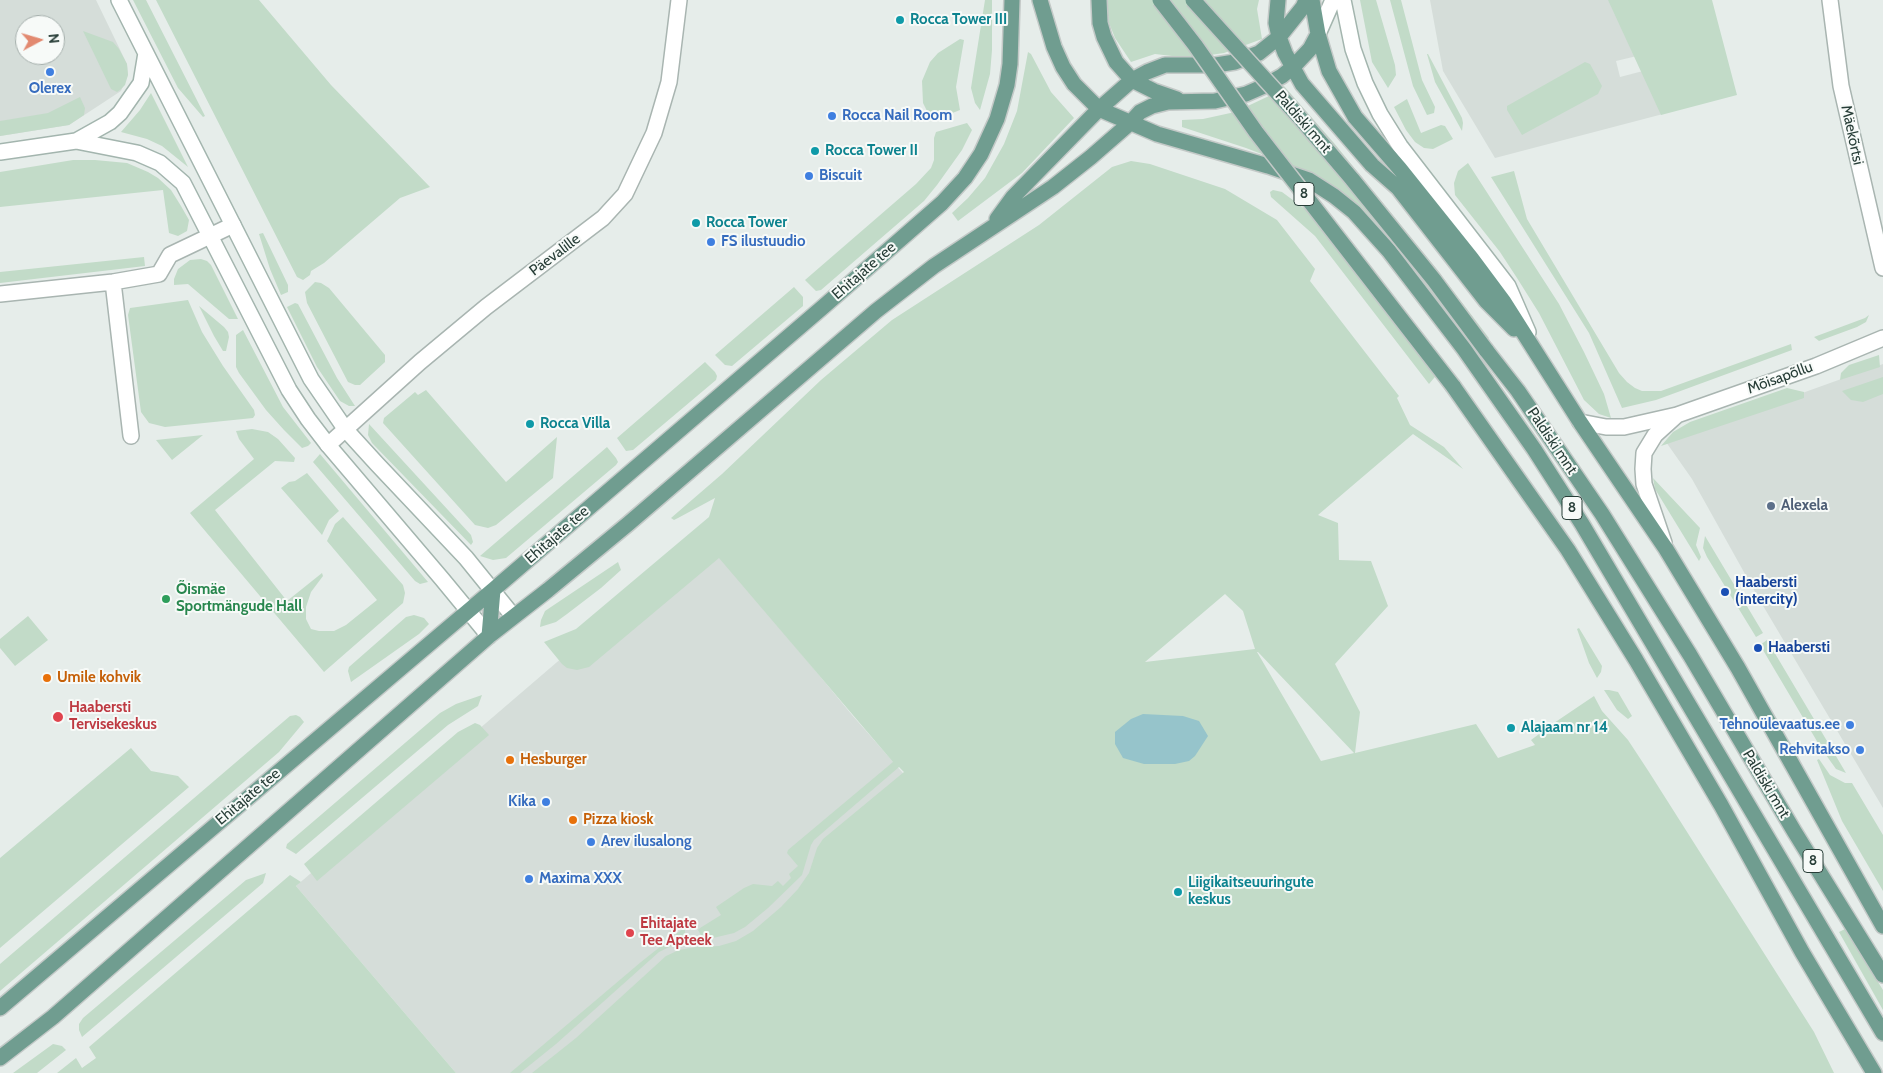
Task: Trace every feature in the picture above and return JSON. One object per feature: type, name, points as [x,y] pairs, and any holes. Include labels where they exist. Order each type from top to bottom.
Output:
[{"type":"main road","points":[[119,0],[311,379],[346,430],[466,558],[513,616]]},
{"type":"main road","name":"Päevalille","points":[[328,445],[420,362],[486,307],[603,218],[626,194],[654,133],[669,82],[679,0]]},
{"type":"main road","name":"Ehitajate tee","points":[[0,1008],[493,590],[942,203],[966,178],[981,154],[997,119],[1007,86],[1011,55],[1012,0]]},
{"type":"main road","points":[[1040,0],[1054,47],[1074,84],[1099,109]]},
{"type":"main road","points":[[1047,22],[1051,0]]},
{"type":"main road","points":[[1099,0],[1100,23],[1104,37],[1116,62],[1132,80],[1162,95],[1194,101]]},
{"type":"main road","name":"8","points":[[1160,0],[1195,45],[1256,132],[1453,386],[1568,550],[1636,660],[1721,805],[1802,952],[1874,1073]]},
{"type":"main road","name":"Paldiski mnt","points":[[1193,0],[1300,118],[1434,280],[1518,390],[1602,514],[1690,655],[1883,976]]},
{"type":"main road","points":[[1278,0],[1276,23],[1279,37],[1285,53],[1302,84],[1372,165],[1398,188],[1486,301],[1537,354]]},
{"type":"main road","points":[[990,228],[1014,197],[1099,109],[1132,80],[1165,65],[1216,65],[1235,62],[1259,53],[1279,37],[1303,7],[1306,0]]},
{"type":"main road","name":"Paldiski mnt","points":[[1312,0],[1318,34],[1329,71],[1355,117],[1472,259],[1504,302],[1580,422],[1666,549],[1738,668],[1883,926]]},
{"type":"main road","points":[[0,1058],[53,1018],[488,636],[628,524],[876,311],[934,266],[1053,187],[1091,158],[1140,112],[1152,106],[1168,102],[1215,100],[1246,94],[1282,76],[1310,50],[1333,0]]},
{"type":"main road","points":[[1343,0],[1352,49],[1365,83],[1380,114],[1400,146],[1508,286],[1537,354]]},
{"type":"main road","name":"Mäekõrtsi","points":[[1830,0],[1841,86],[1883,268]]},
{"type":"main road","points":[[76,141],[110,122],[120,113],[141,83],[146,53]]},
{"type":"main road","name":"Paldiski mnt","points":[[1099,109],[1124,127],[1157,134],[1268,166],[1309,180],[1354,212],[1389,251],[1464,349],[1534,449],[1582,524],[1883,1033]]},
{"type":"main road","points":[[0,152],[76,141],[137,153],[160,163],[183,183],[290,390],[328,445],[488,636]]},
{"type":"main road","points":[[0,294],[113,282],[159,274],[170,255],[233,225]]},
{"type":"main road","points":[[113,282],[131,436]]},
{"type":"main road","name":"Mõisapõllu","points":[[1580,422],[1606,427],[1624,427],[1677,415],[1816,366],[1883,338]]},
{"type":"main road","name":"Mõisapõllu","points":[[1666,549],[1644,484],[1644,453],[1655,435],[1677,415]]},
{"type":"main road","points":[[488,636],[493,590]]},
{"type":"main road","points":[[468,610],[513,616]]},
{"type":"shaded area","points":[[0,0],[96,0],[127,64],[128,75],[121,91],[69,125],[0,136]]},
{"type":"shaded area","points":[[1430,0],[1611,0],[1637,56],[1616,61],[1620,77],[1643,71],[1663,114],[1495,158],[1443,71]]},
{"type":"shaded area","points":[[1883,364],[1883,808],[1759,599],[1692,479],[1666,442]]},
{"type":"shaded area","points":[[704,536],[852,715],[945,821],[614,1073],[456,1073],[296,886]]},
{"type":"green space","points":[[133,0],[146,0],[205,116],[203,117],[178,88]]},
{"type":"green space","points":[[156,0],[259,0],[331,85],[430,187],[400,198],[324,263],[311,271],[310,275],[303,280],[297,277]]},
{"type":"green space","points":[[985,0],[992,0],[992,50],[990,74],[980,110],[975,103],[971,88]]},
{"type":"green space","points":[[1106,0],[1259,0],[1257,9],[1262,39],[1224,53],[1189,58],[1155,54],[1131,62],[1115,38],[1109,23]]},
{"type":"green space","points":[[1360,0],[1376,0],[1395,65],[1396,75],[1388,88],[1372,62]]},
{"type":"green space","points":[[1390,0],[1401,0],[1422,80],[1435,107],[1434,113],[1427,115],[1413,86]]},
{"type":"green space","points":[[1608,0],[1712,0],[1737,95],[1661,115]]},
{"type":"green space","points":[[83,31],[113,42],[119,49],[127,64],[128,75],[125,85],[117,92],[111,89]]},
{"type":"green space","points":[[960,39],[964,40],[956,87],[960,110],[932,121],[923,103],[922,81],[930,62],[938,53]]},
{"type":"green space","points":[[1028,52],[1031,54],[1051,92],[1074,118],[1022,173],[958,221],[952,213],[985,178],[1004,144],[1017,111]]},
{"type":"green space","points":[[1427,54],[1462,118],[1462,131],[1435,82]]},
{"type":"green space","points":[[1585,62],[1590,64],[1602,86],[1598,94],[1522,135],[1507,110],[1507,106]]},
{"type":"green space","points":[[1284,86],[1334,143],[1435,267],[1489,338],[1471,354],[1400,257],[1312,176],[1293,166],[1246,148],[1182,127],[1182,120],[1203,119],[1235,112],[1269,96]]},
{"type":"green space","points":[[151,93],[188,167],[162,146],[147,139],[121,132],[140,110]]},
{"type":"green space","points":[[80,97],[85,108],[84,115],[69,125],[0,136],[0,121],[48,113]]},
{"type":"green space","points":[[1407,99],[1421,133],[1441,125],[1445,126],[1453,139],[1433,149],[1424,148],[1415,142],[1406,130],[1394,107]]},
{"type":"green space","points":[[967,123],[972,130],[962,150],[924,201],[821,290],[816,291],[805,280],[916,184],[931,168],[934,160],[934,138],[936,132]]},
{"type":"green space","points":[[73,160],[127,163],[158,178],[171,190],[189,220],[187,231],[178,236],[169,233],[163,190],[0,207],[0,172]]},
{"type":"green space","points":[[1131,161],[1150,164],[1225,189],[1277,220],[1315,269],[1310,281],[1399,396],[1397,398],[1410,425],[1444,447],[1463,469],[1413,434],[1318,515],[1338,523],[1339,560],[1371,561],[1388,606],[1335,664],[1360,712],[1355,753],[1476,724],[1498,758],[1535,745],[1531,740],[1594,696],[1602,711],[1628,740],[1649,772],[1814,1032],[1834,1073],[532,1073],[576,1038],[666,956],[679,950],[719,946],[736,941],[753,931],[781,907],[798,889],[809,873],[817,848],[823,839],[904,772],[899,767],[814,840],[802,875],[745,927],[734,933],[713,938],[702,937],[698,930],[721,915],[716,907],[744,888],[753,884],[772,886],[778,881],[783,886],[791,878],[789,874],[798,866],[787,853],[788,850],[893,762],[719,558],[589,667],[577,670],[567,668],[544,642],[576,629],[709,517],[715,498],[674,520],[671,518],[722,474],[821,380],[892,320],[1039,225],[1112,167]],"holes":[[[1225,594],[1243,611],[1255,649],[1145,662]],[[1258,652],[1354,753],[1321,761]]]},
{"type":"green space","points":[[1468,163],[1559,304],[1604,394],[1611,418],[1599,414],[1584,400],[1539,313],[1517,278],[1500,252],[1455,195],[1454,183],[1458,171]]},
{"type":"green space","points":[[1514,171],[1527,219],[1619,373],[1635,388],[1642,391],[1661,391],[1791,344],[1792,350],[1656,400],[1622,408],[1589,333],[1491,177]]},
{"type":"green space","points":[[1273,190],[1282,192],[1328,223],[1444,366],[1429,384],[1315,236],[1271,197],[1270,192]]},
{"type":"green space","points":[[263,233],[288,285],[288,292],[281,295],[270,269],[259,234]]},
{"type":"green space","points":[[144,257],[145,266],[0,283],[0,272]]},
{"type":"green space","points":[[201,259],[211,265],[238,319],[229,319],[188,284],[174,285],[178,269],[190,260]]},
{"type":"green space","points":[[315,282],[329,288],[385,355],[385,362],[360,385],[348,382],[307,303],[305,292]]},
{"type":"green space","points":[[794,287],[803,297],[803,306],[732,366],[725,365],[715,355]]},
{"type":"green space","points":[[188,300],[202,332],[254,410],[255,415],[253,418],[165,427],[149,423],[141,412],[128,315],[130,308]]},
{"type":"green space","points":[[295,303],[298,304],[337,378],[355,406],[349,406],[340,401],[317,367],[287,307]]},
{"type":"green space","points":[[199,306],[228,332],[229,337],[226,351],[223,351],[214,336]]},
{"type":"green space","points":[[1869,315],[1866,322],[1857,327],[1819,341],[1814,337],[1865,318]]},
{"type":"green space","points":[[243,330],[283,407],[311,443],[308,446],[302,448],[284,430],[266,410],[239,373],[236,367],[236,335]]},
{"type":"green space","points":[[1879,355],[1880,367],[1840,380],[1841,373],[1849,365]]},
{"type":"green space","points":[[705,362],[715,372],[716,380],[633,450],[626,451],[617,438]]},
{"type":"green space","points":[[1883,377],[1883,394],[1863,402],[1851,400],[1842,391]]},
{"type":"green space","points":[[1787,388],[1804,392],[1804,398],[1661,446],[1673,432],[1690,422]]},
{"type":"green space","points":[[426,390],[506,482],[557,437],[553,478],[496,525],[488,528],[475,525],[383,423],[384,418],[415,392],[418,395]]},
{"type":"green space","points":[[369,424],[471,535],[473,542],[471,545],[372,443],[368,435]]},
{"type":"green space","points":[[252,429],[268,432],[278,439],[295,458],[294,462],[275,461],[215,510],[287,601],[322,573],[323,576],[311,592],[306,607],[306,619],[311,629],[334,631],[346,625],[377,600],[327,541],[335,524],[343,517],[403,585],[405,593],[403,603],[324,672],[190,513],[254,459],[239,439],[236,431]]},
{"type":"green space","points":[[203,435],[172,460],[156,440]]},
{"type":"green space","points":[[607,447],[618,462],[616,465],[506,558],[493,560],[480,556]]},
{"type":"green space","points":[[320,454],[428,582],[420,584],[415,581],[313,462]]},
{"type":"green space","points":[[307,473],[339,511],[329,520],[322,535],[281,488]]},
{"type":"green space","points":[[1653,478],[1700,528],[1696,545],[1701,557],[1699,561],[1655,489]]},
{"type":"green space","points":[[1705,536],[1763,633],[1756,637],[1707,557],[1703,548]]},
{"type":"green space","points":[[618,562],[621,570],[601,588],[556,622],[540,627],[545,611]]},
{"type":"green space","points":[[414,615],[424,618],[429,624],[419,634],[351,682],[348,671],[349,667],[406,617]]},
{"type":"green space","points":[[28,616],[48,640],[15,666],[0,648],[0,639]]},
{"type":"green space","points":[[1579,628],[1602,666],[1597,678],[1589,663],[1577,629]]},
{"type":"green space","points":[[1767,640],[1846,773],[1836,769],[1821,748],[1760,645]]},
{"type":"green space","points":[[1604,690],[1618,692],[1632,716],[1628,719],[1617,710]]},
{"type":"green space","points":[[482,695],[478,706],[448,725],[296,854],[286,848],[287,844],[440,713],[456,704]]},
{"type":"green space","points":[[296,715],[304,722],[279,752],[0,991],[0,964],[290,716]]},
{"type":"green space","points":[[475,723],[480,725],[489,735],[317,881],[304,864],[458,732]]},
{"type":"green space","points":[[131,748],[151,771],[178,776],[189,787],[0,948],[0,858]]},
{"type":"green space","points":[[1819,759],[1830,775],[1845,783],[1852,783],[1883,835],[1883,891],[1842,821],[1817,760]]},
{"type":"green space","points":[[266,873],[263,883],[82,1037],[79,1024],[83,1018],[246,880]]},
{"type":"green space","points":[[290,875],[301,882],[296,886],[456,1073],[57,1073],[76,1058],[82,1068],[96,1058],[89,1047]]},
{"type":"green space","points":[[685,927],[685,936],[682,941],[659,952],[556,1044],[520,1073],[510,1073],[641,962]]},
{"type":"green space","points":[[1845,929],[1883,990],[1883,1010],[1839,932]]},
{"type":"green space","points":[[53,1044],[62,1046],[66,1050],[37,1073],[13,1073]]},
{"type":"water","points":[[1143,714],[1183,716],[1199,721],[1208,736],[1195,756],[1189,761],[1175,764],[1144,764],[1123,758],[1115,744],[1115,732],[1131,719]]},
{"type":"place","name":"Rocca Tower III","points":[[900,20]]},
{"type":"place","name":"Olerex","points":[[50,72]]},
{"type":"place","name":"Rocca Nail Room","points":[[832,116]]},
{"type":"place","name":"Rocca Tower II","points":[[815,151]]},
{"type":"place","name":"Biscuit","points":[[809,176]]},
{"type":"place","name":"Rocca Tower","points":[[696,223]]},
{"type":"place","name":"FS ilustuudio","points":[[711,242]]},
{"type":"place","name":"Rocca Villa","points":[[530,424]]},
{"type":"place","name":"Alexela","points":[[1771,506]]},
{"type":"place","name":"Haabersti (intercity)","points":[[1725,592]]},
{"type":"place","name":"Õismäe Sportmängude Hall","points":[[166,599]]},
{"type":"place","name":"Haabersti","points":[[1758,648]]},
{"type":"place","name":"Umile kohvik","points":[[47,678]]},
{"type":"place","name":"Haabersti Tervisekeskus","points":[[58,717]]},
{"type":"place","name":"Tehnoülevaatus.ee","points":[[1850,725]]},
{"type":"place","name":"Alajaam nr 14","points":[[1511,728]]},
{"type":"place","name":"Rehvitakso","points":[[1860,750]]},
{"type":"place","name":"Hesburger","points":[[510,760]]},
{"type":"place","name":"Kika","points":[[546,802]]},
{"type":"place","name":"Pizza kiosk","points":[[573,820]]},
{"type":"place","name":"Arev ilusalong","points":[[591,842]]},
{"type":"place","name":"Maxima XXX","points":[[529,879]]},
{"type":"place","name":"Liigikaitseuuringute keskus","points":[[1178,892]]},
{"type":"place","name":"Ehitajate Tee Apteek","points":[[630,933]]}]
